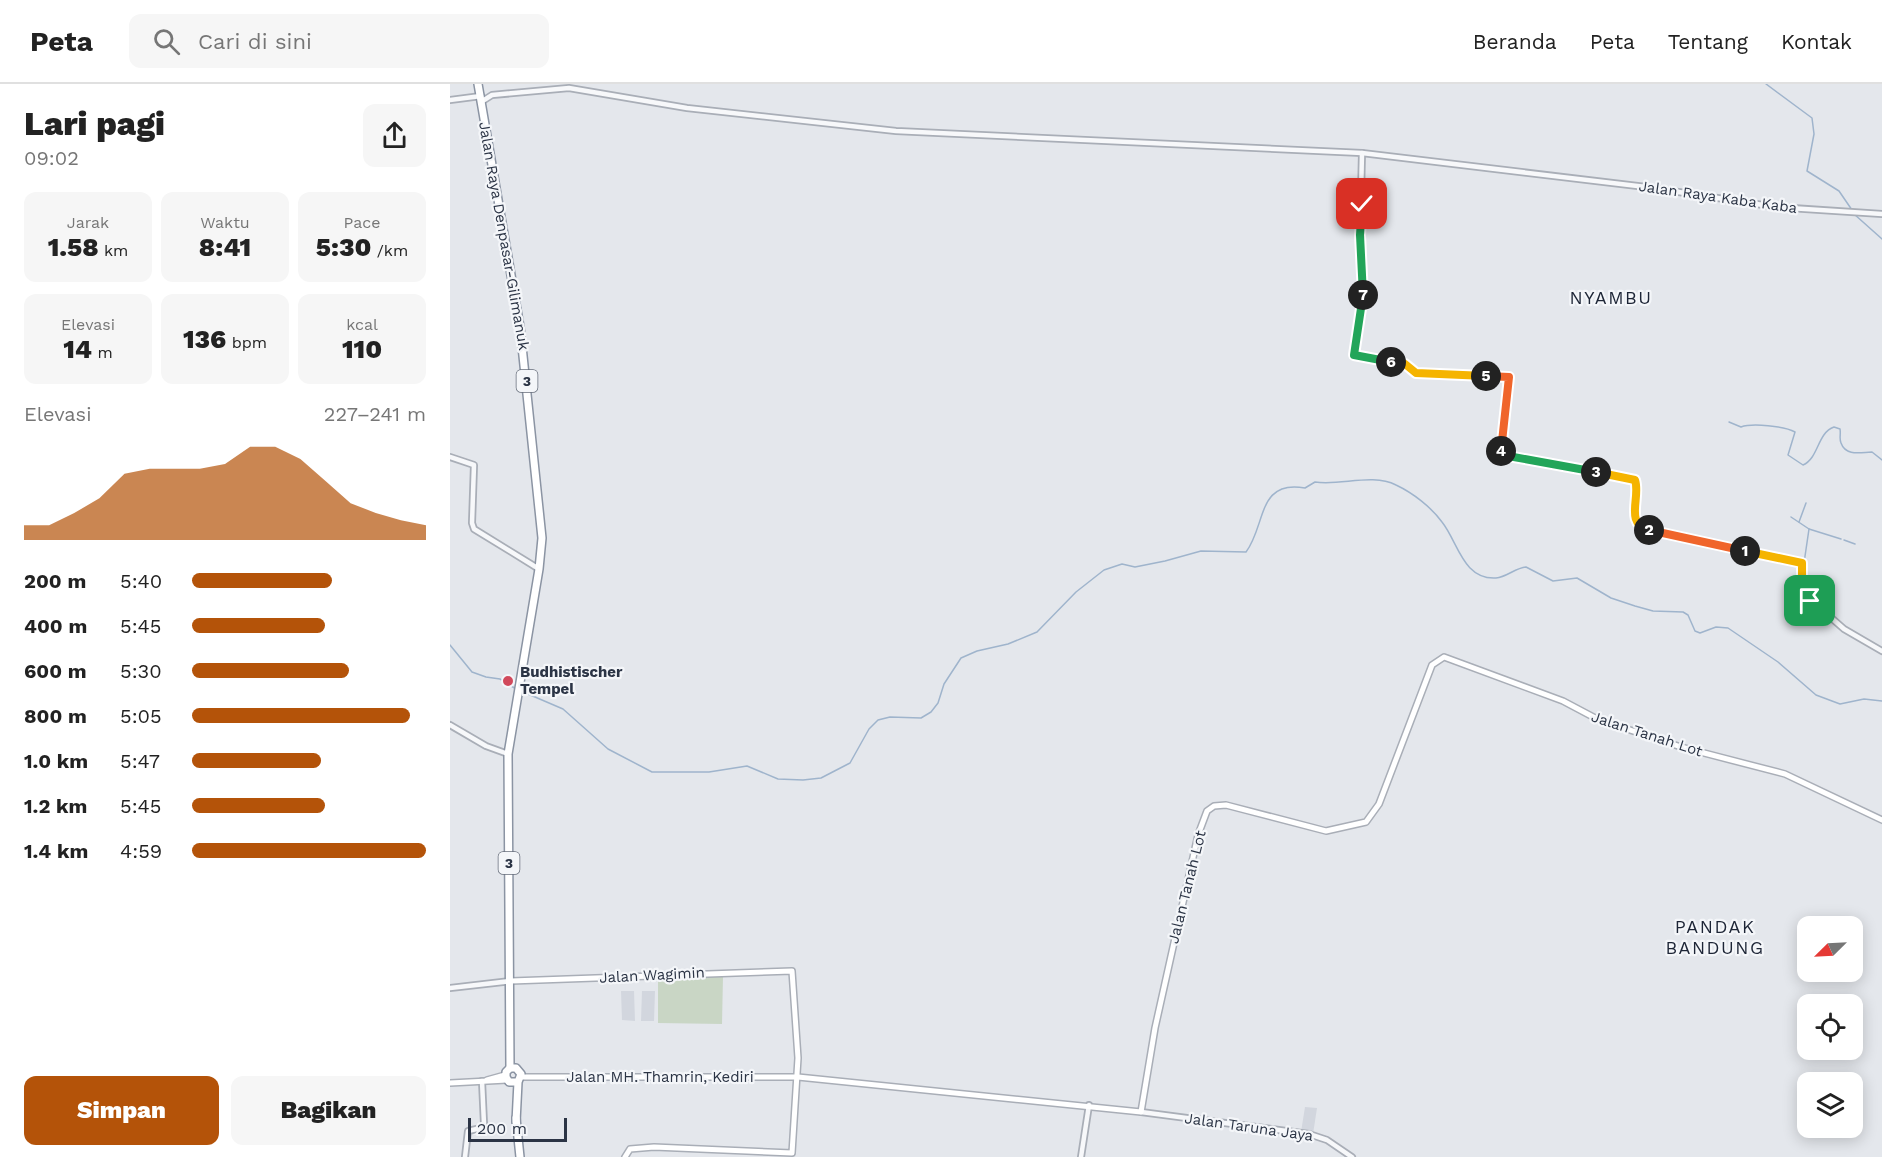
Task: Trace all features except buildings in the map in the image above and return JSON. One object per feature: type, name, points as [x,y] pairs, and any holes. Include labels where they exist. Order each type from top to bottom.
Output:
[{"type":"highway","name":"Jalan Raya Denpasar-Gilimanuk","points":[[480,93],[524,351],[542,538],[540,569],[516,693],[508,754],[513,1068]]},
{"type":"highway","name":"3","points":[[513,1068],[513,1079]]},
{"type":"highway","points":[[513,1068],[520,1157]]},
{"type":"main road","name":"Jalan Tanah Lot","points":[[1141,1112],[1170,952],[1191,860],[1207,811],[1214,806],[1226,805],[1326,831],[1366,822],[1376,811],[1429,672],[1441,658],[1449,657],[1571,704],[1607,723],[1681,747],[1785,774],[1882,820]]},
{"type":"main road","name":"Jalan Wagimin","points":[[511,981],[792,971],[798,1077]]},
{"type":"main road","points":[[625,1157],[630,1149],[654,1147],[792,1153],[798,1077],[1141,1112]]},
{"type":"main road","name":"Jalan MH. Thamrin, Kediri","points":[[450,1083],[513,1079],[798,1077]]},
{"type":"street","name":"Jalan Raya Kaba Kaba","points":[[492,96],[569,88],[687,108],[896,131],[1362,153],[1555,176],[1756,204],[1882,214]]},
{"type":"street","points":[[480,93],[492,96]]},
{"type":"street","points":[[450,100],[480,93],[492,96]]},
{"type":"street","points":[[1362,153],[1360,235],[1364,285],[1354,355],[1405,364],[1416,373],[1509,377],[1501,447],[1503,455],[1634,479],[1636,485],[1635,517],[1640,527],[1802,566],[1804,594],[1844,629],[1882,651]]},
{"type":"street","points":[[450,457],[474,465],[472,523],[474,529],[540,569]]},
{"type":"street","points":[[450,725],[486,746],[508,754]]},
{"type":"street","points":[[450,988],[511,981]]},
{"type":"street","points":[[465,1157],[468,1131],[484,1126],[482,1081]]},
{"type":"street","points":[[1081,1157],[1089,1105]]},
{"type":"street","name":"Jalan Taruna Jaya","points":[[1141,1112],[1309,1134],[1327,1140],[1352,1157]]},
{"type":"shaded area","points":[[621,991],[634,991],[635,1021],[622,1020]]},
{"type":"shaded area","points":[[642,991],[655,991],[654,1021],[641,1021]]},
{"type":"shaded area","points":[[1305,1107],[1317,1108],[1313,1134],[1301,1132]]},
{"type":"green space","points":[[723,976],[722,1024],[658,1023],[658,979]]},
{"type":"waterway","points":[[1766,84],[1812,118],[1814,134],[1807,171],[1839,191],[1852,210]]},
{"type":"waterway","points":[[1854,214],[1882,239]]},
{"type":"waterway","points":[[1729,422],[1741,427],[1768,426],[1795,432],[1788,455],[1803,465],[1812,457],[1824,434],[1834,427],[1840,429],[1840,441],[1847,450],[1855,453],[1872,452],[1882,460]]},
{"type":"waterway","points":[[521,691],[563,709],[608,749],[652,772],[709,772],[747,766],[778,779],[821,778],[850,763],[869,729],[878,720],[890,717],[921,718],[931,712],[938,703],[944,684],[961,658],[977,651],[1008,644],[1037,632],[1076,592],[1104,570],[1122,564],[1135,567],[1201,551],[1246,552],[1265,507],[1278,491],[1290,487],[1305,488],[1315,482],[1377,480],[1396,485],[1409,492],[1433,511],[1448,530],[1469,566],[1476,573],[1485,577],[1496,578],[1526,567],[1553,581],[1577,578],[1611,598],[1635,606],[1653,611],[1683,612],[1688,615],[1695,631],[1700,633],[1716,627],[1728,628],[1778,662],[1816,695],[1840,704],[1864,699],[1882,701]]},
{"type":"waterway","points":[[1799,522],[1806,503]]},
{"type":"waterway","points":[[1791,517],[1809,529],[1841,539]]},
{"type":"waterway","points":[[1804,563],[1809,529]]},
{"type":"waterway","points":[[1844,540],[1855,544]]},
{"type":"waterway","points":[[450,645],[472,672],[500,679],[516,689]]},
{"type":"place","name":"Budhistischer Tempel","points":[[508,681]]},
{"type":"district","name":"NYAMBU","points":[[1611,298]]},
{"type":"district","name":"PANDAK BANDUNG","points":[[1715,937]]},
{"type":"route","points":[[1362,204],[1360,235],[1364,285],[1354,355],[1405,364],[1416,373],[1509,377],[1501,447],[1503,455],[1634,479],[1636,485],[1635,517],[1640,527],[1802,563],[1801,586],[1810,601]]}]
